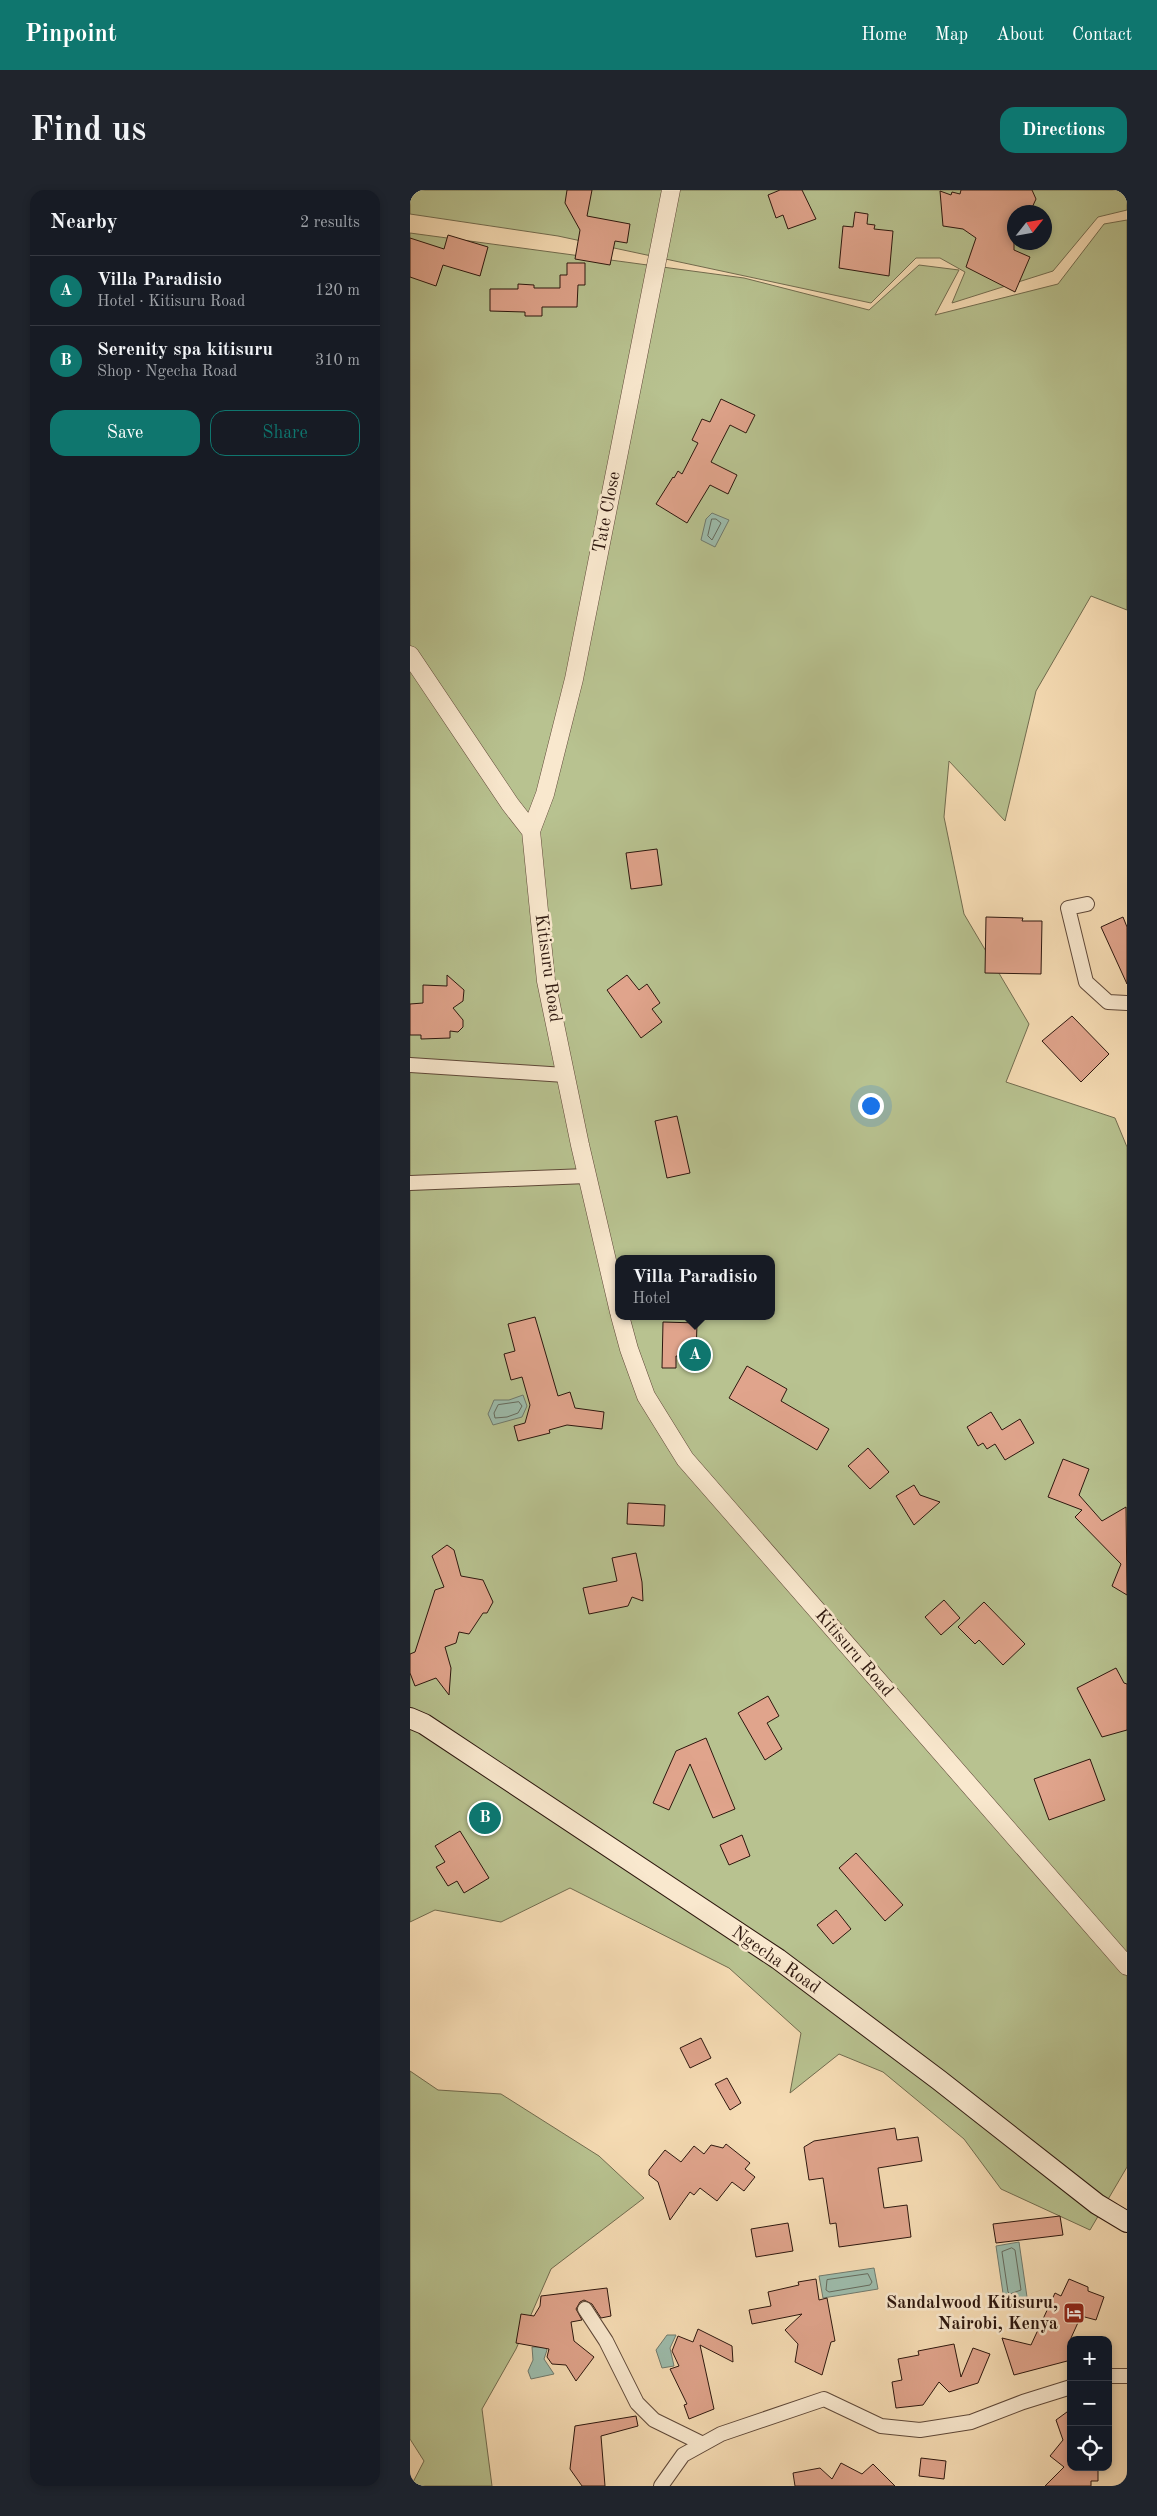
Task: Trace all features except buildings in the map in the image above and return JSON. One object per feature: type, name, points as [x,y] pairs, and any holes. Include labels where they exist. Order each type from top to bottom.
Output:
[{"type":"main road","name":"Ngecha Road","points":[[410,1718],[432,1729],[778,1959],[939,2080],[1098,2204],[1127,2222]]},
{"type":"street","name":"Tate Close","points":[[531,831],[545,794],[574,679],[671,190]]},
{"type":"street","points":[[410,655],[510,804],[531,831]]},
{"type":"street","name":"Kitisuru Road","points":[[531,831],[546,981],[587,1176],[615,1295]]},
{"type":"street","points":[[1087,904],[1068,908],[1086,982],[1108,1002],[1127,1003]]},
{"type":"street","points":[[410,1065],[565,1075]]},
{"type":"street","points":[[410,1183],[587,1176]]},
{"type":"street","name":"Kitisuru Road","points":[[621,1320],[629,1349],[646,1396],[685,1459],[1127,1966]]},
{"type":"street","points":[[586,2309],[606,2341],[637,2403],[654,2420],[703,2444]]},
{"type":"street","points":[[1112,2376],[1127,2376]]},
{"type":"street","points":[[661,2486],[683,2455],[721,2434],[824,2400],[881,2426],[920,2430],[972,2422],[1022,2402],[1067,2389]]},
{"type":"green space","points":[[410,190],[1127,190],[1127,210],[1098,217],[1053,271],[952,303],[965,272],[940,258],[916,258],[871,303],[558,236],[410,214]]},
{"type":"green space","points":[[1127,220],[1127,610],[1091,596],[1036,691],[1005,821],[949,761],[944,817],[964,914],[1029,1024],[1006,1082],[1115,1118],[1127,1147],[1127,2167],[1090,2230],[1001,2189],[964,2139],[883,2072],[839,2054],[790,2093],[801,2033],[729,1968],[570,1888],[501,1922],[435,1910],[410,1922],[410,233],[744,278],[869,310],[919,265],[959,270],[935,315],[1058,284],[1104,224]]},
{"type":"green space","points":[[410,2071],[438,2090],[501,2094],[599,2156],[644,2198],[551,2269],[516,2349],[482,2409],[492,2486],[411,2486],[424,2461],[410,2439]]},
{"type":"water","points":[[712,513],[729,520],[715,547],[701,540],[706,519]]},
{"type":"water","points":[[523,1395],[527,1406],[522,1417],[493,1425],[488,1414],[494,1400],[509,1400]]},
{"type":"water","points":[[1019,2242],[1027,2297],[1004,2300],[996,2246]]},
{"type":"water","points":[[874,2268],[878,2289],[823,2298],[819,2276]]},
{"type":"water","points":[[667,2335],[676,2335],[670,2348],[674,2366],[662,2368],[656,2350]]},
{"type":"water","points":[[532,2347],[545,2347],[547,2350],[544,2359],[554,2374],[531,2379],[528,2371],[533,2360]]},
{"type":"place","name":"Villa Paradisio","points":[[695,1355]]},
{"type":"place","name":"Serenity spa kitisuru","points":[[485,1818]]},
{"type":"place","name":"Sandalwood Kitisuru, Nairobi, Kenya","points":[[1074,2313]]}]
